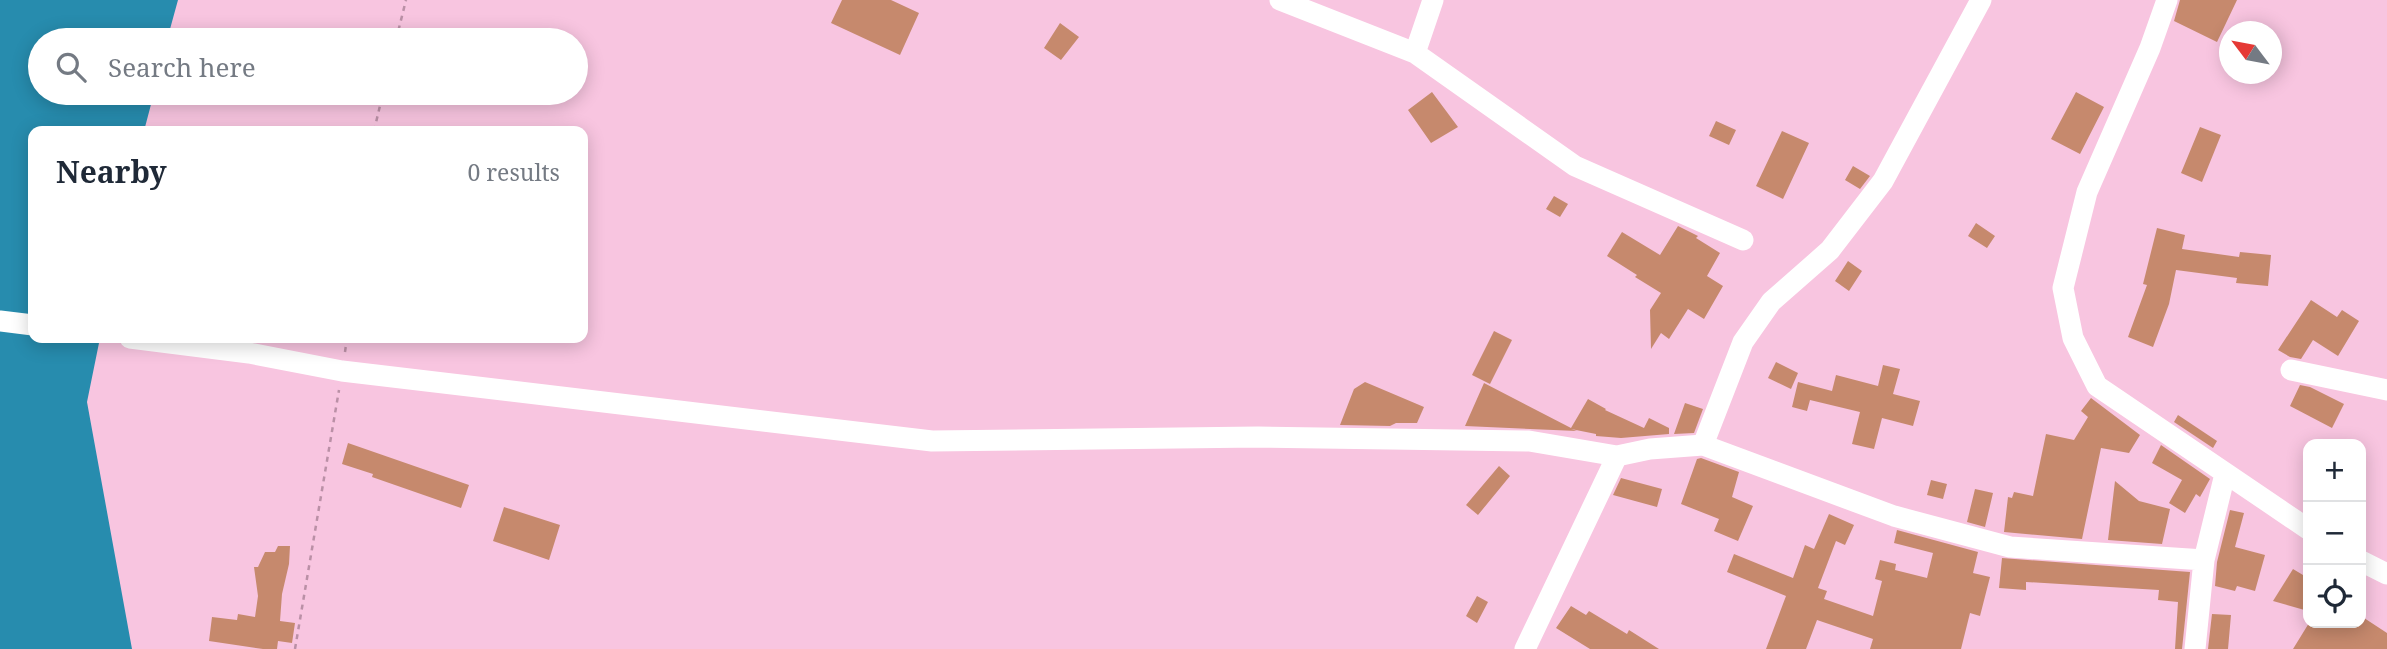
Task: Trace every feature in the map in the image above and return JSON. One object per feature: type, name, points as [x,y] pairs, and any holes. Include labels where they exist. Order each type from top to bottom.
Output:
[{"type":"street","points":[[1280,0],[1415,52],[1575,166],[1743,240]]},
{"type":"street","points":[[1415,52],[1433,0]]},
{"type":"street","points":[[1703,445],[1743,342],[1771,302],[1830,250],[1882,181],[1981,0]]},
{"type":"street","points":[[2167,0],[2150,48],[2087,192],[2063,288],[2073,338],[2097,386],[2303,526]]},
{"type":"street","points":[[0,321],[28,325]]},
{"type":"street","points":[[170,343],[249,353],[342,371],[932,441],[1258,437],[1529,441],[1617,456],[1650,449],[1703,445],[1894,516],[2010,547],[2204,560]]},
{"type":"street","points":[[2291,370],[2387,390]]},
{"type":"street","points":[[1525,649],[1617,456]]},
{"type":"street","points":[[2195,649],[2204,560],[2225,474]]},
{"type":"street","points":[[2366,564],[2387,574]]},
{"type":"path","points":[[399,28],[406,0]]},
{"type":"path","points":[[375,126],[380,105]]},
{"type":"path","points":[[295,649],[345,343]]},
{"type":"water","points":[[0,0],[178,0],[170,28],[28,28],[28,105],[151,105],[145,126],[28,126],[28,343],[99,343],[87,402],[132,649],[0,649]]},
{"type":"building","points":[[842,0],[891,0],[919,13],[900,55],[831,23]]},
{"type":"building","points":[[2180,0],[2237,0],[2227,21],[2219,21],[2217,42],[2174,21]]},
{"type":"building","points":[[1060,23],[1079,37],[1061,60],[1044,48]]},
{"type":"building","points":[[1432,92],[1458,127],[1431,143],[1408,110]]},
{"type":"building","points":[[2076,92],[2104,107],[2080,154],[2051,139]]},
{"type":"building","points":[[1716,121],[1736,130],[1729,145],[1709,136]]},
{"type":"building","points":[[2200,127],[2221,135],[2202,182],[2181,173]]},
{"type":"building","points":[[1782,131],[1809,143],[1783,199],[1756,186]]},
{"type":"building","points":[[1853,166],[1870,176],[1860,189],[1845,180]]},
{"type":"building","points":[[1554,196],[1568,204],[1560,217],[1546,209]]},
{"type":"building","points":[[1976,223],[1995,236],[1987,248],[1968,236]]},
{"type":"building","points":[[1678,226],[1698,236],[1696,238],[1720,253],[1707,276],[1723,286],[1704,319],[1688,309],[1669,339],[1661,333],[1651,349],[1650,310],[1661,293],[1607,256],[1622,232],[1660,255]]},
{"type":"building","points":[[2157,228],[2185,235],[2182,249],[2239,257],[2240,252],[2271,255],[2268,286],[2236,283],[2237,278],[2176,270],[2169,304],[2153,347],[2128,337],[2147,285],[2143,284]]},
{"type":"building","points":[[1848,261],[1862,271],[1849,291],[1835,281]]},
{"type":"building","points":[[2311,300],[2337,317],[2342,310],[2359,321],[2338,356],[2313,340],[2301,359],[2290,357],[2278,350]]},
{"type":"building","points":[[1494,331],[1512,340],[1490,384],[1472,375]]},
{"type":"building","points":[[1776,362],[1798,373],[1791,389],[1768,378]]},
{"type":"building","points":[[1883,365],[1900,369],[1893,394],[1920,401],[1913,426],[1882,418],[1874,449],[1852,444],[1860,412],[1810,400],[1807,411],[1792,407],[1798,382],[1832,391],[1836,375],[1878,386]]},
{"type":"building","points":[[1365,382],[1424,407],[1417,423],[1396,423],[1390,426],[1340,425],[1354,389]]},
{"type":"building","points":[[1484,383],[1571,428],[1588,399],[1644,428],[1649,418],[1669,428],[1669,434],[1621,438],[1596,436],[1571,429],[1577,431],[1465,426]]},
{"type":"building","points":[[2300,385],[2310,387],[2344,404],[2332,428],[2290,406]]},
{"type":"building","points":[[2091,398],[2140,435],[2129,453],[2101,448],[2082,539],[2004,532],[2008,497],[2012,498],[2014,492],[2033,496],[2046,434],[2074,440],[2088,417],[2081,411]]},
{"type":"building","points":[[1685,403],[1703,409],[1694,433],[1674,434]]},
{"type":"building","points":[[2178,415],[2217,441],[2213,448],[2174,422]]},
{"type":"building","points":[[348,443],[469,485],[461,508],[342,464]]},
{"type":"building","points":[[2161,445],[2210,479],[2200,497],[2196,494],[2185,513],[2169,503],[2182,480],[2152,463]]},
{"type":"building","points":[[1701,458],[1739,472],[1732,497],[1753,506],[1738,541],[1714,531],[1719,519],[1681,504],[1697,459]]},
{"type":"building","points":[[1499,466],[1510,476],[1478,515],[1466,505]]},
{"type":"building","points":[[1621,478],[1662,489],[1657,507],[1613,495]]},
{"type":"building","points":[[1931,480],[1947,484],[1943,499],[1927,495]]},
{"type":"building","points":[[2115,481],[2139,501],[2170,509],[2162,544],[2108,540]]},
{"type":"building","points":[[1975,489],[1993,493],[1985,527],[1967,522]]},
{"type":"building","points":[[504,507],[560,525],[549,560],[493,541]]},
{"type":"building","points":[[2230,510],[2244,513],[2235,547],[2265,555],[2255,591],[2237,586],[2235,591],[2215,586],[2217,562]]},
{"type":"building","points":[[1829,514],[1854,525],[1845,545],[1836,541],[1818,588],[1827,591],[1824,599],[1873,616],[1882,581],[1875,579],[1880,560],[1896,564],[1895,570],[1927,578],[1933,553],[1894,543],[1897,530],[1978,552],[1973,573],[1990,577],[1980,616],[1970,613],[1961,649],[1870,649],[1873,639],[1817,620],[1806,649],[1766,649],[1786,596],[1727,572],[1734,554],[1793,578],[1805,545],[1814,549]]},
{"type":"building","points":[[278,546],[290,546],[280,621],[295,623],[292,643],[278,641],[277,649],[263,649],[209,641],[212,617],[237,620],[238,614],[255,617],[258,596],[254,567],[258,567],[265,552],[275,552]]},
{"type":"building","points":[[2002,558],[2190,572],[2182,649],[2175,649],[2178,602],[2158,600],[2159,590],[2026,582],[2026,590],[1999,588]]},
{"type":"building","points":[[2293,569],[2303,575],[2303,610],[2273,601]]},
{"type":"building","points":[[1477,596],[1488,602],[1477,623],[1466,616]]},
{"type":"building","points":[[1571,606],[1586,615],[1589,611],[1627,634],[1629,630],[1659,649],[1590,649],[1556,628]]},
{"type":"building","points":[[2212,614],[2231,615],[2228,649],[2208,649]]},
{"type":"building","points":[[2366,619],[2387,633],[2387,649],[2293,649],[2306,628],[2366,628]]}]
